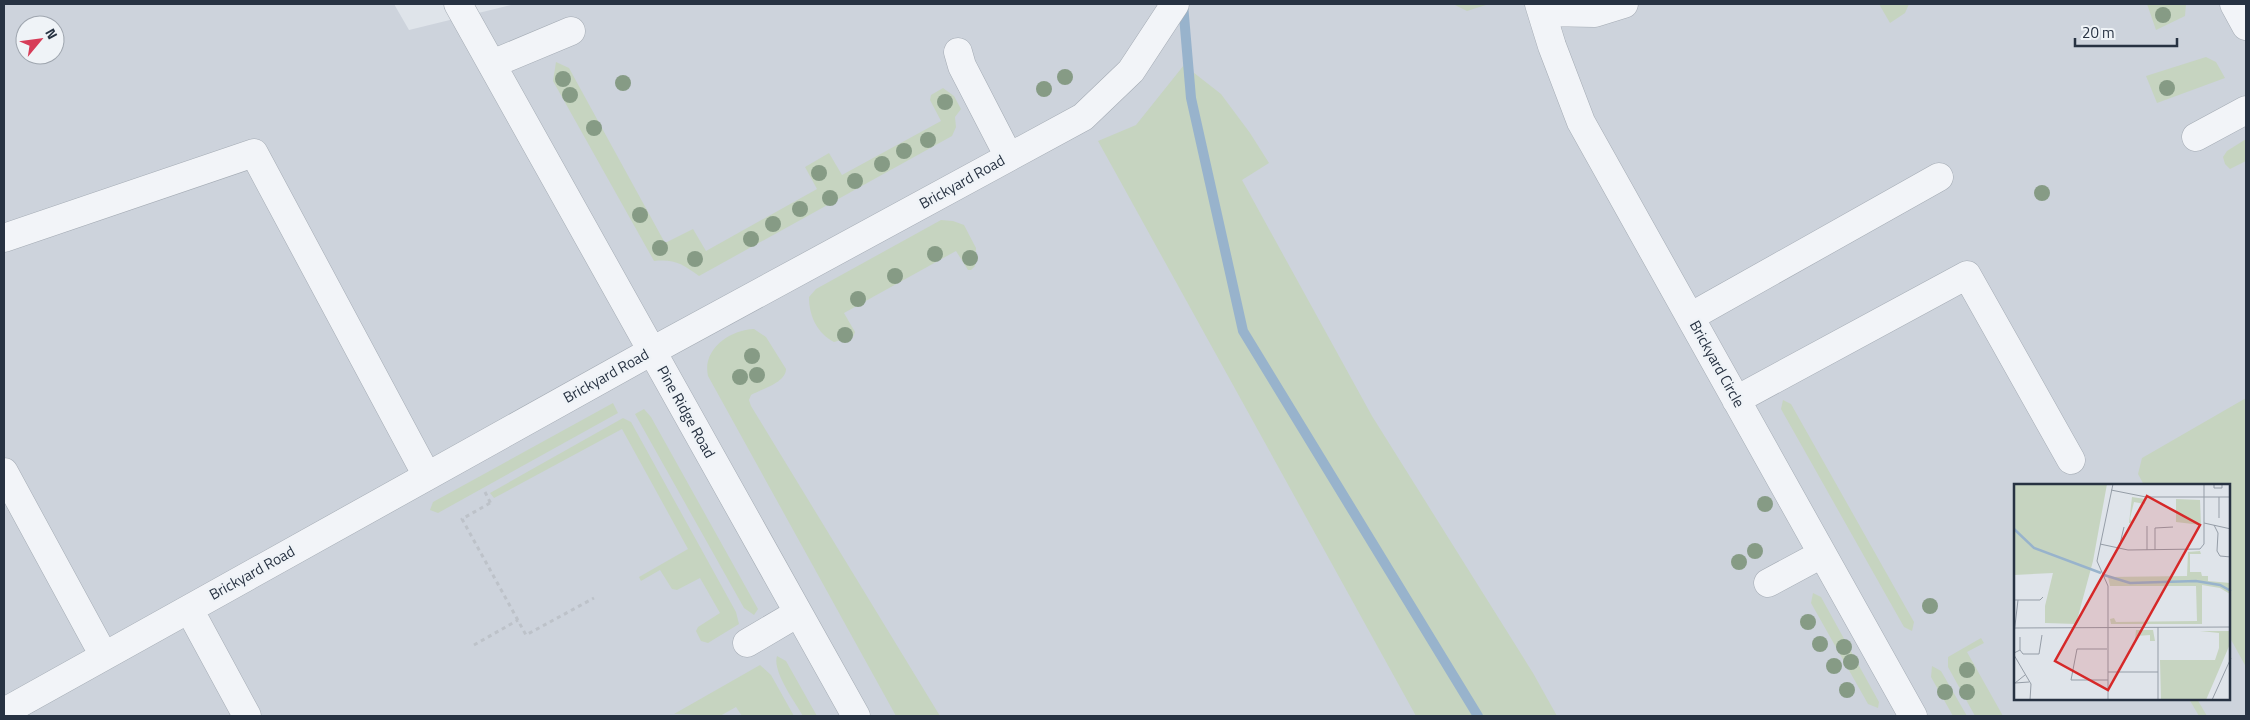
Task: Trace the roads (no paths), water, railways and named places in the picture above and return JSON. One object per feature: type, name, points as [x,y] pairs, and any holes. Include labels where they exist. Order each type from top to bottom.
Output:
[{"type":"street","name":"Pine Ridge Road","points":[[458,4],[856,716]]},
{"type":"street","name":"Brickyard Road","points":[[4,712],[652,351],[1083,117],[1130,71],[1174,4]]},
{"type":"street","points":[[1541,8],[1595,13],[1624,4]]},
{"type":"street","points":[[2234,4],[2246,26]]},
{"type":"street","name":"Brickyard Circle","points":[[1541,8],[1581,122],[1822,554],[1909,715]]},
{"type":"street","points":[[492,64],[571,32]]},
{"type":"street","points":[[958,52],[962,66],[1009,157]]},
{"type":"street","points":[[2196,137],[2246,110]]},
{"type":"street","points":[[4,238],[254,153],[427,476]]},
{"type":"street","points":[[1690,317],[1939,177]]},
{"type":"street","points":[[1736,400],[1968,275],[2071,460]]},
{"type":"street","points":[[4,472],[104,656]]},
{"type":"street","points":[[1768,583],[1822,554]]},
{"type":"street","points":[[189,608],[247,716]]},
{"type":"street","points":[[747,643],[798,613]]},
{"type":"waterway","points":[[1183,4],[1191,98],[1243,331],[1478,716]]}]
